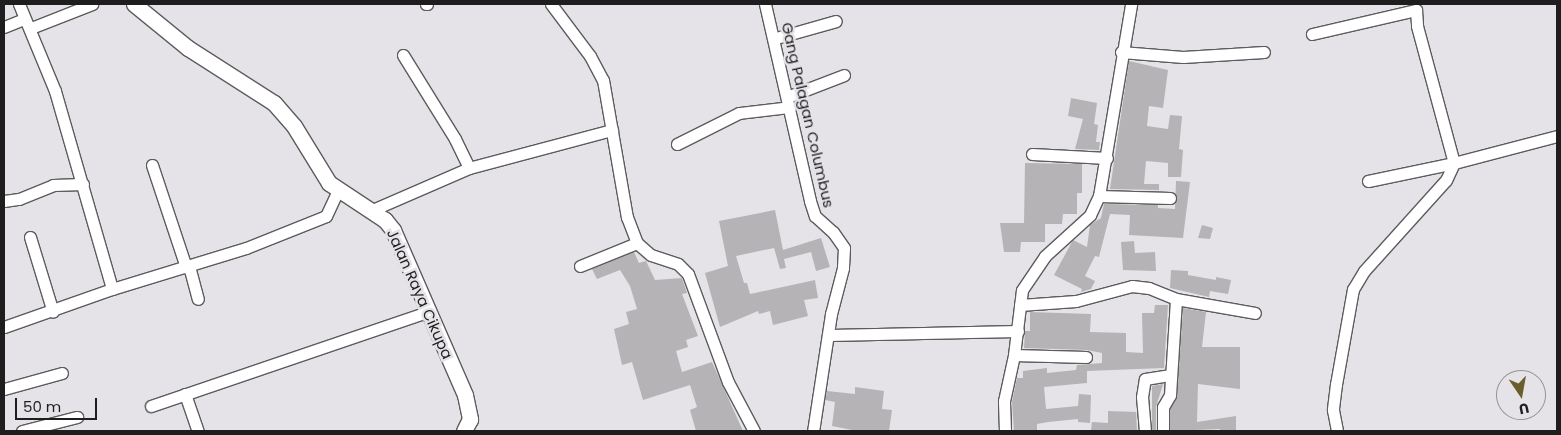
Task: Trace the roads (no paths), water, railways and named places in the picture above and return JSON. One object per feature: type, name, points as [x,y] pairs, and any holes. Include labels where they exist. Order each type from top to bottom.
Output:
[{"type":"main road","name":"Jalan Raya Cikupa","points":[[134,4],[188,48],[274,103],[294,126],[319,169],[338,190],[385,220],[393,230],[427,312],[465,395],[470,419],[464,431]]},
{"type":"street","points":[[19,4],[55,91],[72,157],[82,184],[112,288]]},
{"type":"street","points":[[4,26],[28,24],[92,4]]},
{"type":"street","points":[[551,4],[600,74],[627,217],[637,243],[651,255],[678,264],[688,274],[728,382],[754,431]]},
{"type":"street","name":"Gang Palagan Columbus","points":[[766,4],[776,38],[815,216],[833,232],[844,248],[843,268],[829,335],[813,431]]},
{"type":"street","points":[[1006,431],[1004,401],[1014,356],[1020,305],[1030,275],[1045,256],[1090,215],[1098,196],[1131,4]]},
{"type":"street","points":[[1312,34],[1418,7],[1417,26],[1454,163],[1446,180],[1364,271],[1353,289],[1333,410],[1337,431]]},
{"type":"street","points":[[776,38],[836,21]]},
{"type":"street","points":[[1122,52],[1183,58],[1264,52]]},
{"type":"street","points":[[403,55],[451,132],[465,170]]},
{"type":"street","points":[[677,144],[740,114],[789,102],[844,75]]},
{"type":"street","points":[[370,210],[465,170],[612,130]]},
{"type":"street","points":[[1368,181],[1454,163],[1557,136]]},
{"type":"street","points":[[1032,154],[1106,158]]},
{"type":"street","points":[[152,165],[198,299]]},
{"type":"street","points":[[4,201],[19,199],[53,185],[82,184]]},
{"type":"street","points":[[4,327],[53,312],[112,288],[187,266],[326,216],[338,190]]},
{"type":"street","points":[[1098,196],[1170,198]]},
{"type":"street","points":[[30,237],[53,312]]},
{"type":"street","points":[[580,266],[637,243]]},
{"type":"street","points":[[1020,305],[1076,301],[1132,286],[1149,288],[1176,299],[1255,313]]},
{"type":"street","points":[[1163,431],[1163,407],[1170,395],[1176,299]]},
{"type":"street","points":[[151,406],[427,312]]},
{"type":"street","points":[[829,335],[1018,331]]},
{"type":"street","points":[[1014,356],[1086,357]]},
{"type":"street","points":[[4,389],[62,373]]},
{"type":"street","points":[[1144,431],[1145,380],[1170,375]]},
{"type":"street","points":[[185,394],[198,431]]},
{"type":"street","points":[[22,431],[76,417]]}]
